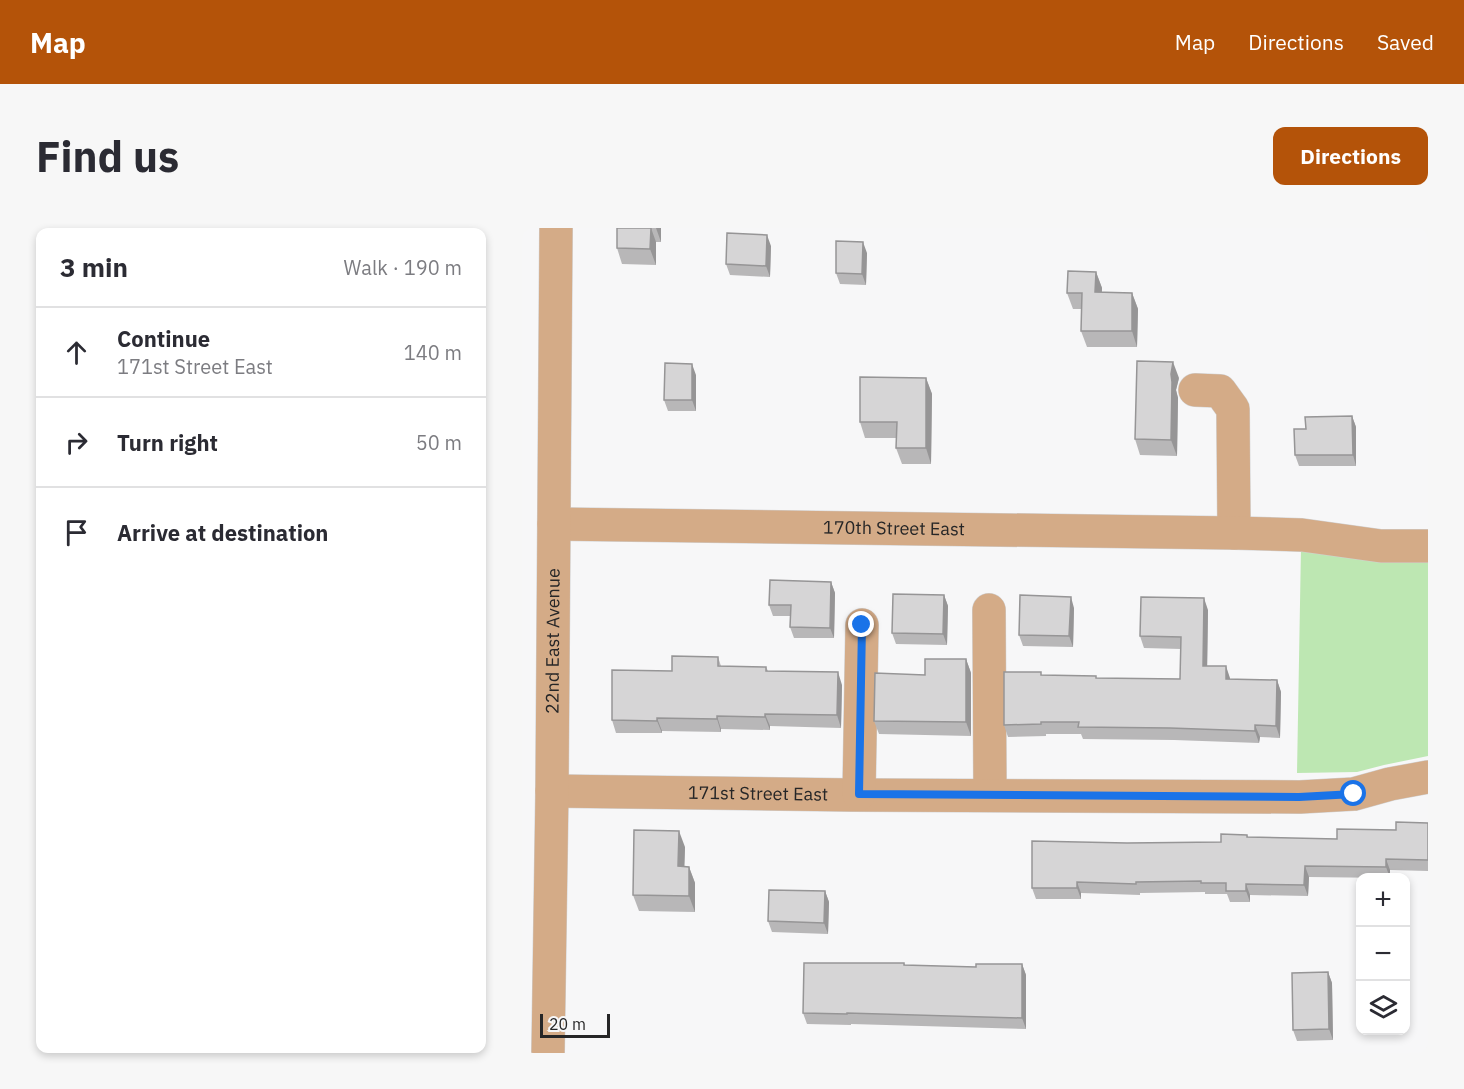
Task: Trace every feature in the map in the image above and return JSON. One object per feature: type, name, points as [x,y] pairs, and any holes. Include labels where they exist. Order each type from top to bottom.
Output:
[{"type":"street","name":"22nd East Avenue","points":[[548,1053],[556,228]]},
{"type":"street","points":[[1195,390],[1220,391],[1233,409],[1234,533]]},
{"type":"street","name":"170th Street East","points":[[554,524],[1234,533],[1302,535],[1381,546],[1428,546]]},
{"type":"street","points":[[989,610],[990,795]]},
{"type":"street","points":[[859,794],[862,625]]},
{"type":"street","name":"171st Street East","points":[[552,791],[1299,797],[1354,794],[1428,777]]},
{"type":"green space","points":[[1301,547],[1428,558],[1428,756],[1357,772],[1297,773]]},
{"type":"building","points":[[617,228],[651,228],[650,249],[617,248]]},
{"type":"building","points":[[727,233],[767,235],[766,266],[726,264]]},
{"type":"building","points":[[836,241],[863,242],[862,274],[836,273]]},
{"type":"building","points":[[1068,271],[1096,272],[1095,292],[1132,293],[1132,331],[1081,331],[1082,293],[1067,293]]},
{"type":"building","points":[[1137,361],[1173,362],[1171,440],[1135,439]]},
{"type":"building","points":[[665,363],[692,364],[692,400],[664,400]]},
{"type":"building","points":[[860,377],[926,378],[926,448],[896,448],[897,422],[860,422]]},
{"type":"building","points":[[1352,416],[1353,455],[1295,455],[1294,429],[1306,429],[1305,417]]},
{"type":"building","points":[[770,580],[831,582],[830,628],[790,627],[791,605],[769,605]]},
{"type":"building","points":[[893,594],[944,595],[943,634],[892,633]]},
{"type":"building","points":[[1020,595],[1071,597],[1069,636],[1019,635]]},
{"type":"building","points":[[1141,597],[1204,598],[1203,666],[1226,666],[1226,679],[1277,680],[1276,726],[1255,725],[1255,731],[1078,727],[1079,722],[1004,725],[1004,672],[1041,672],[1041,675],[1096,676],[1096,678],[1180,679],[1181,637],[1140,636]]},
{"type":"building","points":[[672,656],[718,657],[718,666],[766,667],[766,671],[838,672],[837,715],[765,714],[765,717],[717,716],[717,719],[612,720],[612,670],[672,671]]},
{"type":"building","points":[[925,659],[966,659],[966,722],[874,721],[875,673],[925,675]]},
{"type":"building","points":[[1396,822],[1428,823],[1428,860],[1386,859],[1386,867],[1305,866],[1304,885],[1246,884],[1246,891],[1226,891],[1226,883],[1201,883],[1201,881],[1136,882],[1136,884],[1077,882],[1077,888],[1032,888],[1032,841],[1221,842],[1221,834],[1247,835],[1247,837],[1337,839],[1337,829],[1396,830]]},
{"type":"building","points":[[634,830],[679,831],[678,866],[689,867],[689,896],[633,895]]},
{"type":"building","points":[[769,890],[825,891],[824,923],[768,921]]},
{"type":"building","points":[[804,963],[904,963],[904,965],[976,967],[976,964],[1022,964],[1022,1018],[803,1013]]},
{"type":"building","points":[[1328,972],[1329,1029],[1293,1030],[1292,973]]},
{"type":"route","points":[[862,625],[859,794],[1299,797],[1354,794]]}]
